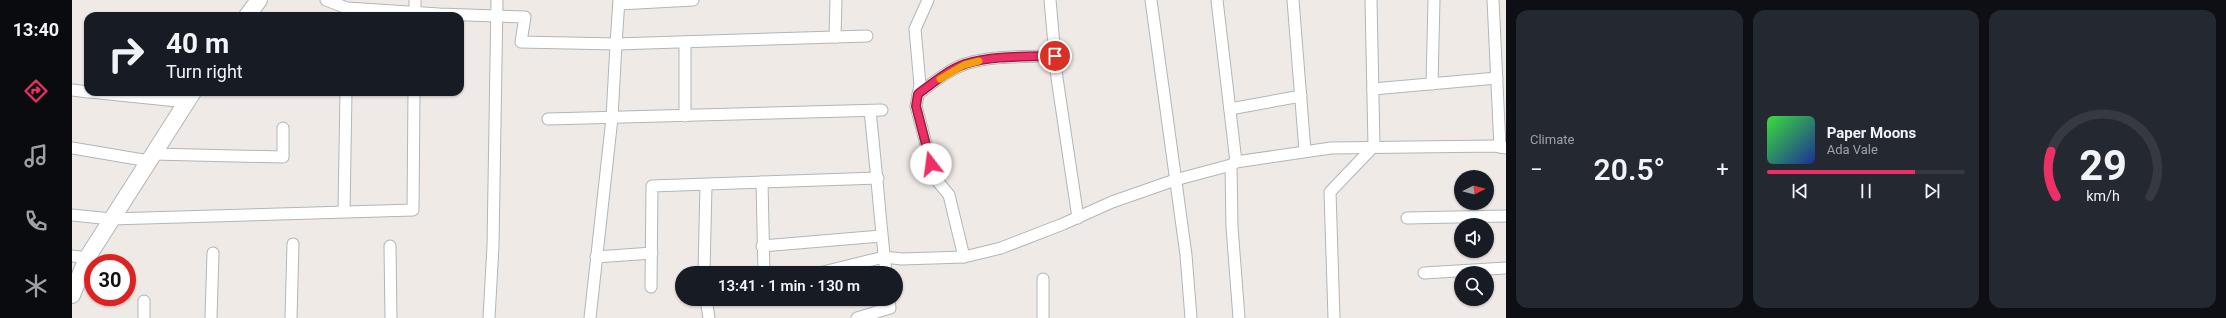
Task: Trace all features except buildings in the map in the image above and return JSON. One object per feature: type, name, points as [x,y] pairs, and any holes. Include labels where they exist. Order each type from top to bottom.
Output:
[{"type":"main road","points":[[250,12],[259,0]]},
{"type":"main road","points":[[72,295],[80,257],[111,219],[190,97]]},
{"type":"street","points":[[326,0],[347,12]]},
{"type":"street","points":[[415,0],[415,12]]},
{"type":"street","points":[[489,318],[493,246],[497,0]]},
{"type":"street","points":[[590,318],[612,118],[619,2],[693,0]]},
{"type":"street","points":[[835,37],[836,0]]},
{"type":"street","points":[[928,0],[915,29],[920,85],[916,106],[935,178],[949,195],[964,257]]},
{"type":"street","points":[[1050,0],[1055,56],[1078,218]]},
{"type":"street","points":[[1151,0],[1186,255],[1191,318]]},
{"type":"street","points":[[1217,0],[1230,109],[1233,163],[1232,227],[1239,318]]},
{"type":"street","points":[[1293,0],[1305,151]]},
{"type":"street","points":[[1334,318],[1330,192],[1374,146],[1371,0]]},
{"type":"street","points":[[1432,84],[1434,0]]},
{"type":"street","points":[[847,266],[884,257],[902,259],[964,257],[1001,248],[1078,218],[1112,202],[1176,180],[1233,163],[1331,148],[1374,146],[1503,147],[1497,78],[1493,0]]},
{"type":"street","points":[[464,15],[525,17],[521,42],[616,44],[867,36]]},
{"type":"street","points":[[685,42],[685,116]]},
{"type":"street","points":[[918,94],[948,73],[977,61],[1001,58],[1055,56]]},
{"type":"street","points":[[1372,89],[1497,78]]},
{"type":"street","points":[[72,90],[84,91]]},
{"type":"street","points":[[168,96],[190,97]]},
{"type":"street","points":[[344,212],[346,96]]},
{"type":"street","points":[[72,215],[111,219],[413,210],[414,96]]},
{"type":"street","points":[[1230,109],[1301,96]]},
{"type":"street","points":[[548,119],[882,110]]},
{"type":"street","points":[[870,111],[878,178],[881,236],[885,266]]},
{"type":"street","points":[[72,148],[151,158],[283,157],[283,128]]},
{"type":"street","points":[[651,287],[652,186],[878,178]]},
{"type":"street","points":[[762,182],[763,266]]},
{"type":"street","points":[[704,266],[706,184]]},
{"type":"street","points":[[1407,218],[1506,216]]},
{"type":"street","points":[[762,246],[881,236]]},
{"type":"street","points":[[291,318],[293,244]]},
{"type":"street","points":[[390,246],[391,318]]},
{"type":"street","points":[[211,318],[213,253]]},
{"type":"street","points":[[596,257],[652,253]]},
{"type":"street","points":[[1424,273],[1506,268]]},
{"type":"street","points":[[1043,279],[1043,318]]},
{"type":"street","points":[[144,302],[144,318]]},
{"type":"street","points":[[709,306],[709,318]]},
{"type":"street","points":[[857,318],[890,308],[890,306]]},
{"type":"slow traffic","points":[[940,79],[964,65],[979,61]]},
{"type":"route","points":[[931,164],[916,106],[918,94],[948,73],[964,65],[983,60],[1001,58],[1055,56]]}]
